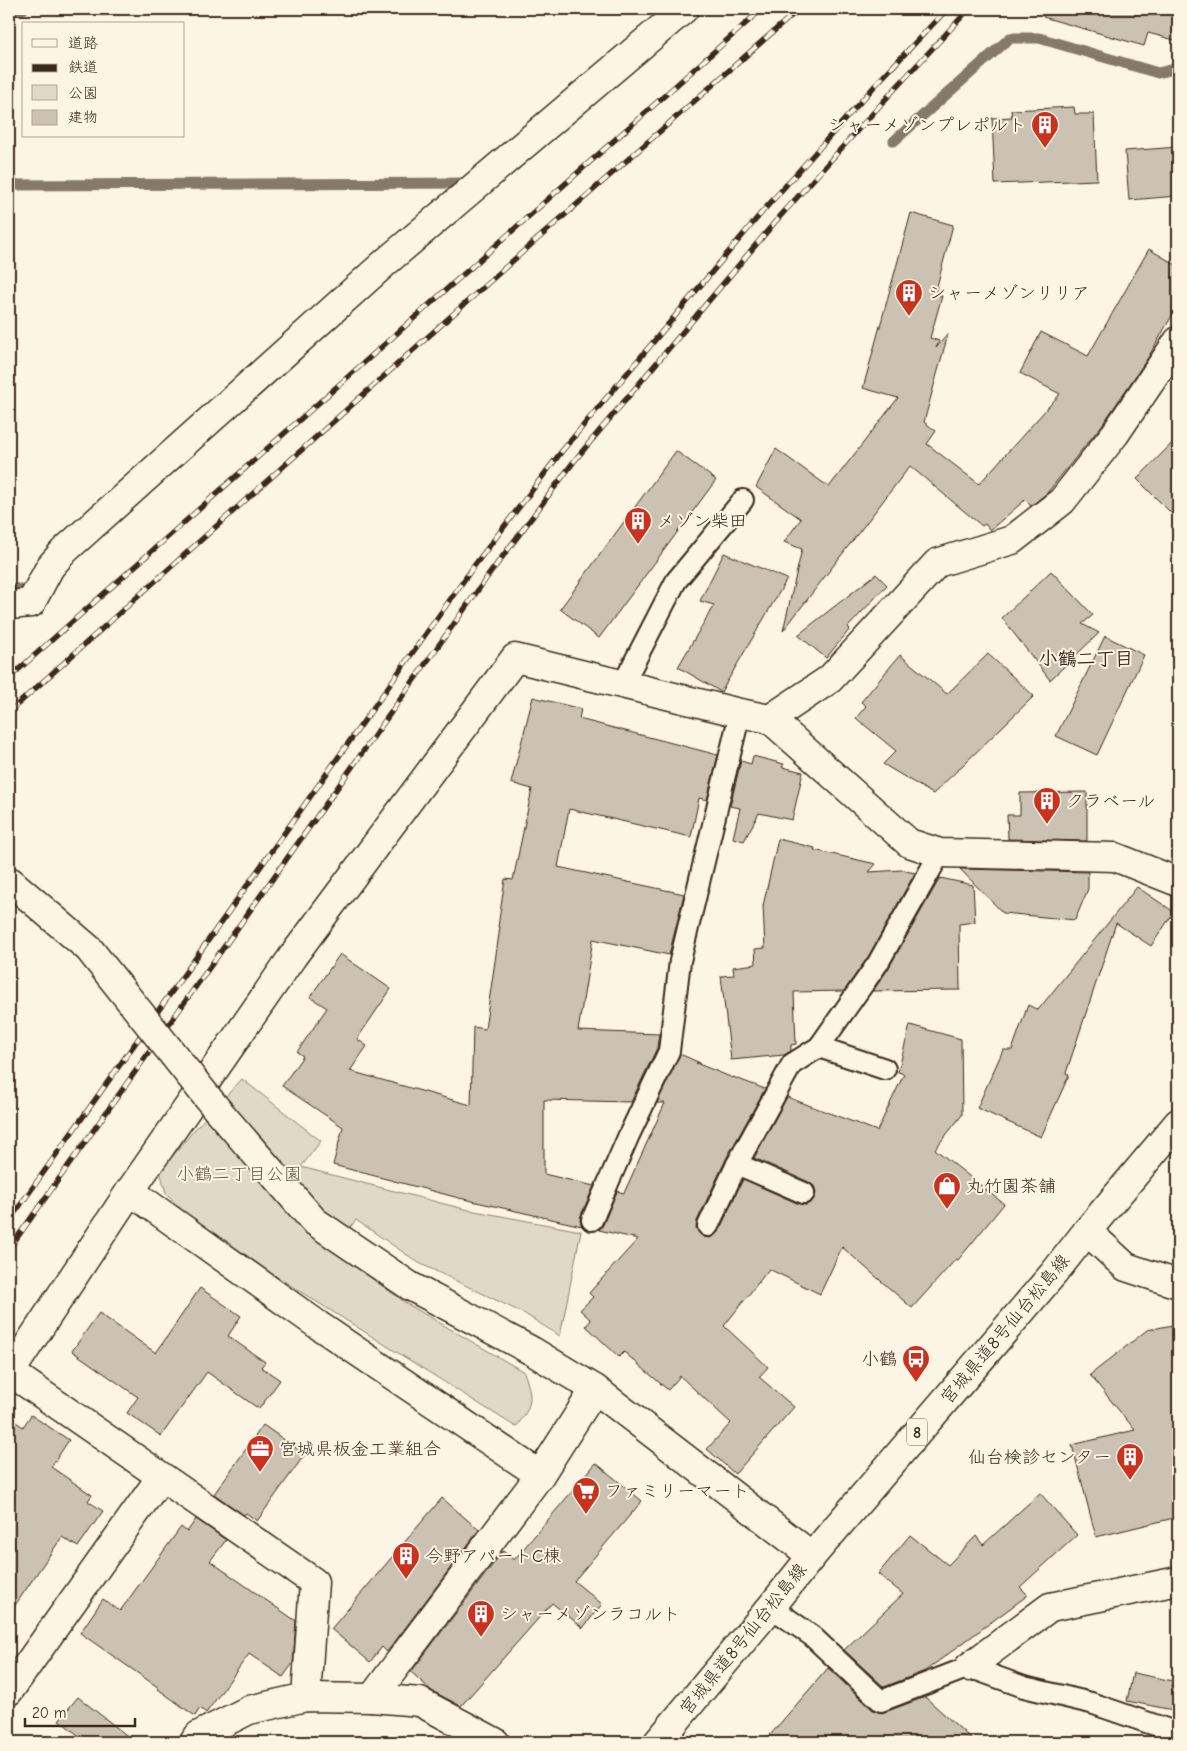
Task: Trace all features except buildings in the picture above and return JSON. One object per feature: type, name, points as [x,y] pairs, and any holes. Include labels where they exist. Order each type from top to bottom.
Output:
[{"type":"street","points":[[9,605],[30,603],[50,567],[64,551],[387,261],[684,9]]},
{"type":"street","points":[[770,719],[830,679],[937,563],[1012,540],[1062,501],[1115,434],[1178,341]]},
{"type":"street","points":[[306,1697],[314,1582],[9,1373],[130,1191],[293,956],[515,658],[740,714],[770,719],[909,843],[940,853],[1115,857],[1178,882]]},
{"type":"street","points":[[9,882],[12,882],[89,949],[215,1107],[314,1222],[410,1286],[532,1351],[595,1389],[812,1556]]},
{"type":"street","name":"宮城県道8号仙台松島線","points":[[658,1742],[812,1556],[1178,1123]]},
{"type":"street","points":[[130,1191],[318,1325],[540,1474]]},
{"type":"street","points":[[1087,1231],[1126,1267],[1178,1284]]},
{"type":"street","points":[[372,1698],[540,1474],[595,1389]]},
{"type":"street","points":[[9,1691],[161,1477]]},
{"type":"street","points":[[969,1668],[1050,1607],[1178,1581]]},
{"type":"street","points":[[194,1742],[199,1735],[249,1710],[306,1697],[372,1698],[420,1702],[495,1742]]},
{"type":"lane","points":[[623,684],[676,581],[743,500]]},
{"type":"lane","points":[[592,1220],[629,1135],[669,1051],[680,961],[740,714]]},
{"type":"lane","points":[[708,1226],[737,1164],[792,1064],[819,1047],[878,963],[940,853]]},
{"type":"lane","points":[[819,1047],[885,1069]]},
{"type":"lane","points":[[737,1164],[804,1193]]},
{"type":"lane","points":[[771,1607],[812,1636],[881,1701],[969,1668],[1024,1686],[1091,1703],[1178,1733]]},
{"type":"green space","name":"小鶴二丁目公園","points":[[242,1079],[321,1141],[301,1167],[464,1209],[581,1231],[560,1336],[525,1314],[419,1263],[356,1220],[332,1250],[409,1305],[524,1372],[529,1388],[530,1401],[526,1413],[516,1427],[266,1270],[184,1212],[166,1193],[160,1171],[195,1129]]},
{"type":"waterway","points":[[9,10],[23,9]]},
{"type":"waterway","points":[[894,141],[1010,38],[1039,38],[1158,73],[1178,68]]},
{"type":"waterway","points":[[9,185],[472,183]]},
{"type":"waterway","points":[[9,589],[19,589]]},
{"type":"railway","points":[[9,678],[762,9]]},
{"type":"railway","points":[[9,712],[517,257],[799,9]]},
{"type":"railway","points":[[9,1221],[474,566],[562,451],[763,211],[880,80],[947,9]]},
{"type":"railway","points":[[9,1249],[488,576],[575,460],[775,222],[969,9]]},
{"type":"place","name":"シャーメゾンプレポルト","points":[[1045,149]]},
{"type":"place","name":"シャーメゾンリリア","points":[[909,317]]},
{"type":"place","name":"メゾン柴田","points":[[638,545]]},
{"type":"place","name":"クラベール","points":[[1047,825]]},
{"type":"place","name":"丸竹園茶舗","points":[[947,1210]]},
{"type":"place","name":"小鶴","points":[[916,1383]]},
{"type":"place","name":"宮城県板金工業組合","points":[[260,1473]]},
{"type":"place","name":"仙台検診センター","points":[[1130,1481]]},
{"type":"place","name":"ファミリーマート","points":[[586,1515]]},
{"type":"place","name":"今野アパートC棟","points":[[406,1580]]},
{"type":"place","name":"シャーメゾンラコルト","points":[[481,1638]]},
{"type":"district","name":"小鶴二丁目","points":[[1086,658]]}]
